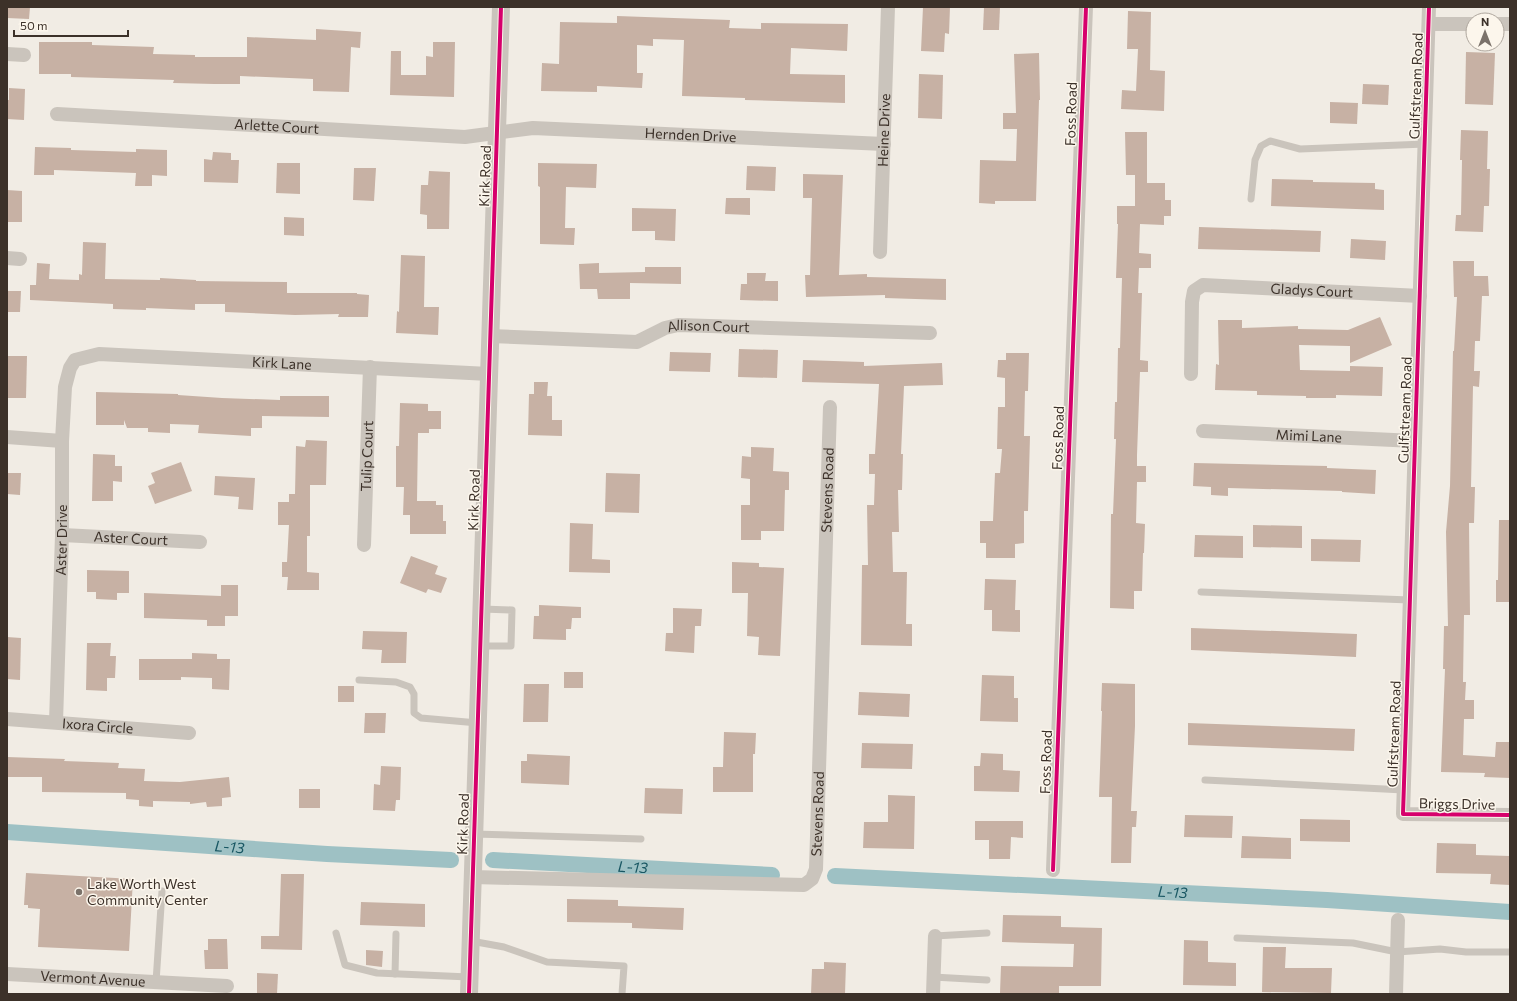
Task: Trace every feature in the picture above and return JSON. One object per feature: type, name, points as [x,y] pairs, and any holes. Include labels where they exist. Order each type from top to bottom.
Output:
[{"type":"street","name":"Kirk Road","points":[[469,986],[501,7]]},
{"type":"street","name":"Heine Drive","points":[[880,252],[888,7]]},
{"type":"street","name":"Foss Road","points":[[1053,870],[1086,7]]},
{"type":"street","name":"Gulfstream Road","points":[[1403,814],[1429,7]]},
{"type":"street","points":[[1429,24],[1465,24]]},
{"type":"street","points":[[7,54],[24,55]]},
{"type":"street","name":"Arlette Court","points":[[57,114],[465,137],[497,132]]},
{"type":"street","name":"Hernden Drive","points":[[497,132],[533,128],[884,144]]},
{"type":"street","name":"Gladys Court","points":[[1191,374],[1192,302],[1194,292],[1203,285],[1420,296]]},
{"type":"street","name":"Allison Court","points":[[490,336],[637,342],[665,328],[678,325],[930,333]]},
{"type":"street","name":"Kirk Lane","points":[[76,360],[99,354],[489,374]]},
{"type":"street","name":"Aster Drive","points":[[56,722],[62,535],[62,440],[65,387],[70,368],[76,360]]},
{"type":"street","name":"Tulip Court","points":[[364,545],[370,367]]},
{"type":"street","name":"Stevens Road","points":[[473,877],[804,885],[812,879],[816,869],[830,407]]},
{"type":"street","name":"Mimi Lane","points":[[1203,431],[1415,441]]},
{"type":"street","points":[[7,437],[62,440]]},
{"type":"street","name":"Aster Court","points":[[62,535],[200,542]]},
{"type":"street","name":"Ixora Circle","points":[[7,719],[189,733]]},
{"type":"street","name":"Briggs Drive","points":[[1403,814],[1510,815]]},
{"type":"street","points":[[1396,994],[1398,920]]},
{"type":"street","points":[[933,994],[935,936]]},
{"type":"street","name":"Vermont Avenue","points":[[7,974],[227,986]]},
{"type":"lane","points":[[1251,199],[1255,160],[1261,146],[1270,141],[1300,149],[1425,144]]},
{"type":"lane","points":[[1200,592],[1410,600]]},
{"type":"lane","points":[[480,646],[511,646],[512,610],[482,609]]},
{"type":"lane","points":[[359,680],[396,682],[410,687],[414,694],[414,712],[421,718],[478,723]]},
{"type":"lane","points":[[1205,780],[1404,790]]},
{"type":"lane","points":[[474,834],[641,838]]},
{"type":"lane","points":[[156,982],[162,891]]},
{"type":"lane","points":[[336,933],[345,964],[377,973],[395,974],[469,986]]},
{"type":"lane","points":[[935,936],[987,933]]},
{"type":"lane","points":[[395,974],[396,934]]},
{"type":"lane","points":[[1237,938],[1353,943],[1397,952],[1440,949],[1466,952],[1510,952]]},
{"type":"lane","points":[[471,940],[504,947],[547,962],[624,966],[622,994]]},
{"type":"lane","points":[[934,978],[987,980]]},
{"type":"building","points":[[7,7],[30,7],[29,19],[7,18]]},
{"type":"building","points":[[923,7],[950,7],[949,34],[945,33],[944,52],[921,51]]},
{"type":"building","points":[[984,7],[1000,7],[999,30],[983,30]]},
{"type":"building","points":[[1128,11],[1151,12],[1150,70],[1165,71],[1164,111],[1121,109],[1122,90],[1136,91],[1138,49],[1127,49]]},
{"type":"building","points":[[617,16],[730,20],[729,28],[761,29],[761,23],[848,24],[847,51],[791,48],[790,74],[845,75],[845,103],[745,100],[745,98],[682,96],[684,40],[653,39],[653,46],[637,45],[637,73],[643,73],[642,88],[597,86],[597,92],[541,91],[542,63],[559,64],[560,22],[617,23]]},
{"type":"building","points":[[316,29],[361,32],[360,48],[351,47],[349,92],[313,91],[313,79],[240,76],[240,84],[214,84],[173,83],[174,80],[71,77],[71,74],[39,74],[39,42],[92,42],[92,45],[154,47],[153,54],[195,55],[195,57],[247,57],[247,37],[316,40]]},
{"type":"building","points":[[433,42],[455,42],[454,97],[390,95],[391,51],[401,51],[401,75],[426,75],[426,56],[433,57]]},
{"type":"building","points":[[1466,52],[1495,53],[1493,105],[1465,104]]},
{"type":"building","points":[[1039,53],[1040,100],[1036,201],[995,201],[995,204],[979,203],[980,160],[1016,161],[1017,129],[1003,129],[1003,113],[1016,113],[1014,54]]},
{"type":"building","points":[[919,74],[943,75],[942,119],[918,118]]},
{"type":"building","points":[[1363,84],[1389,85],[1388,105],[1362,104]]},
{"type":"building","points":[[9,88],[25,89],[24,120],[7,119],[7,100],[9,100]]},
{"type":"building","points":[[1330,102],[1358,103],[1357,124],[1330,123]]},
{"type":"building","points":[[1461,130],[1488,131],[1487,169],[1490,169],[1489,206],[1484,206],[1483,232],[1455,231],[1456,215],[1461,215]]},
{"type":"building","points":[[1125,132],[1147,132],[1147,183],[1165,183],[1165,200],[1171,200],[1171,216],[1164,216],[1164,225],[1140,224],[1139,253],[1151,254],[1151,268],[1139,268],[1138,293],[1142,293],[1140,360],[1148,361],[1148,372],[1140,372],[1137,466],[1146,466],[1146,482],[1137,482],[1136,523],[1145,524],[1142,591],[1134,591],[1134,609],[1110,608],[1111,514],[1113,514],[1116,439],[1114,439],[1115,402],[1117,402],[1122,278],[1116,278],[1118,224],[1117,206],[1135,206],[1135,175],[1126,175]]},
{"type":"building","points":[[35,147],[71,148],[71,150],[136,152],[136,149],[167,150],[167,176],[152,175],[152,186],[135,186],[136,173],[54,170],[54,175],[34,175]]},
{"type":"building","points":[[213,152],[231,153],[231,160],[239,160],[238,183],[204,182],[204,159],[212,160]]},
{"type":"building","points":[[277,163],[300,163],[300,194],[276,193]]},
{"type":"building","points":[[538,163],[597,164],[596,188],[566,187],[565,228],[575,228],[574,245],[540,244],[540,187],[538,186]]},
{"type":"building","points":[[747,166],[776,167],[775,191],[746,190]]},
{"type":"building","points":[[354,168],[376,168],[374,201],[353,200]]},
{"type":"building","points":[[429,171],[450,172],[449,229],[427,229],[427,215],[420,214],[421,185],[428,185]]},
{"type":"building","points":[[803,174],[843,175],[839,275],[867,274],[867,277],[946,279],[946,300],[885,298],[885,295],[806,297],[805,275],[810,275],[812,198],[803,198]]},
{"type":"building","points":[[1272,179],[1313,180],[1313,182],[1375,183],[1375,189],[1384,190],[1384,210],[1271,206]]},
{"type":"building","points":[[7,190],[22,191],[22,222],[7,222]]},
{"type":"building","points":[[726,198],[750,198],[750,215],[725,214]]},
{"type":"building","points":[[632,208],[676,209],[675,241],[655,240],[655,231],[632,231]]},
{"type":"building","points":[[284,217],[304,218],[304,236],[284,235]]},
{"type":"building","points":[[1199,227],[1321,231],[1320,252],[1198,249]]},
{"type":"building","points":[[1351,239],[1386,241],[1385,260],[1350,258]]},
{"type":"building","points":[[83,242],[106,243],[105,279],[160,280],[160,278],[196,281],[287,282],[287,293],[357,293],[369,295],[368,317],[338,317],[339,314],[295,315],[225,312],[225,304],[195,304],[195,310],[146,308],[146,310],[113,309],[113,304],[30,300],[30,285],[36,285],[37,263],[50,264],[49,279],[79,280],[79,274],[82,275]]},
{"type":"building","points":[[401,255],[425,256],[424,307],[439,307],[438,335],[396,333],[397,311],[399,312]]},
{"type":"building","points":[[1453,261],[1474,261],[1474,276],[1488,276],[1489,296],[1482,296],[1480,341],[1475,341],[1474,371],[1480,371],[1479,387],[1473,386],[1471,487],[1475,487],[1474,523],[1469,523],[1470,615],[1464,615],[1463,682],[1466,682],[1465,700],[1474,700],[1474,719],[1464,719],[1463,755],[1495,757],[1496,742],[1510,742],[1510,778],[1484,777],[1485,773],[1441,772],[1445,669],[1443,669],[1444,626],[1448,626],[1446,532],[1450,486],[1453,351],[1457,297],[1454,297]]},
{"type":"building","points":[[599,263],[599,273],[645,272],[645,267],[681,267],[681,284],[630,283],[630,299],[598,299],[597,289],[580,289],[579,264]]},
{"type":"building","points":[[747,273],[766,273],[765,281],[778,281],[778,301],[740,300],[741,284],[747,284]]},
{"type":"building","points":[[7,291],[21,291],[20,312],[7,312]]},
{"type":"building","points":[[1380,317],[1392,345],[1350,363],[1350,346],[1299,345],[1300,370],[1350,371],[1350,366],[1383,367],[1382,396],[1336,395],[1336,398],[1306,398],[1306,396],[1257,395],[1257,391],[1215,390],[1216,364],[1219,365],[1218,320],[1242,320],[1242,328],[1298,326],[1298,329],[1348,330]]},
{"type":"building","points":[[739,349],[778,350],[777,378],[738,377]]},
{"type":"building","points":[[670,352],[711,353],[710,372],[669,371]]},
{"type":"building","points":[[1006,353],[1029,353],[1028,391],[1025,391],[1024,436],[1030,436],[1028,511],[1024,511],[1024,543],[1015,544],[1015,558],[986,558],[986,543],[980,543],[980,521],[993,521],[995,473],[1000,473],[1002,449],[997,449],[998,407],[1005,407],[1005,378],[997,377],[998,360],[1006,360]]},
{"type":"building","points":[[7,356],[27,356],[26,398],[7,398]]},
{"type":"building","points":[[803,360],[864,362],[864,366],[942,363],[943,385],[904,386],[901,454],[903,454],[902,490],[898,490],[899,532],[892,532],[893,572],[907,572],[906,624],[912,624],[912,646],[861,645],[862,565],[868,565],[867,505],[874,505],[875,474],[869,474],[869,454],[875,454],[879,384],[802,382]]},
{"type":"building","points":[[534,382],[548,382],[547,396],[552,396],[552,420],[562,420],[562,436],[528,435],[529,394],[534,394]]},
{"type":"building","points":[[96,392],[178,394],[222,398],[280,400],[280,396],[329,396],[329,417],[262,416],[262,428],[251,428],[251,436],[198,433],[199,425],[170,424],[170,433],[148,432],[148,428],[127,428],[124,420],[124,425],[96,425]]},
{"type":"building","points":[[400,403],[428,404],[428,411],[441,411],[441,429],[429,429],[429,433],[418,433],[417,501],[436,501],[436,505],[443,505],[443,521],[446,521],[446,534],[410,534],[410,515],[403,515],[404,487],[396,487],[396,446],[399,446]]},
{"type":"building","points":[[306,440],[327,441],[326,485],[310,485],[310,536],[307,536],[307,572],[319,573],[319,590],[287,590],[288,577],[282,577],[282,562],[287,562],[289,525],[278,525],[278,502],[289,502],[289,494],[295,494],[296,446],[305,447]]},
{"type":"building","points":[[751,447],[774,448],[773,471],[789,472],[789,490],[785,490],[784,531],[761,531],[761,540],[741,540],[741,505],[750,505],[750,479],[741,478],[742,456],[751,457]]},
{"type":"building","points":[[93,454],[115,455],[115,466],[122,466],[122,482],[113,481],[113,501],[92,501]]},
{"type":"building","points":[[181,462],[192,491],[155,504],[148,486],[155,483],[151,473]]},
{"type":"building","points":[[1194,463],[1327,466],[1327,468],[1376,470],[1375,494],[1342,491],[1228,488],[1228,496],[1211,495],[1211,487],[1193,486]]},
{"type":"building","points":[[7,473],[21,473],[20,495],[7,494]]},
{"type":"building","points":[[606,473],[640,474],[639,513],[605,512]]},
{"type":"building","points":[[215,476],[255,478],[253,510],[238,509],[239,497],[214,495]]},
{"type":"building","points":[[1499,520],[1510,520],[1510,602],[1496,602]]},
{"type":"building","points":[[570,523],[593,524],[592,559],[610,560],[610,573],[569,572]]},
{"type":"building","points":[[1253,525],[1302,526],[1302,548],[1253,547]]},
{"type":"building","points":[[1195,535],[1243,536],[1243,558],[1194,557]]},
{"type":"building","points":[[1311,539],[1361,540],[1360,562],[1311,561]]},
{"type":"building","points":[[411,556],[438,566],[435,574],[447,578],[441,593],[428,589],[426,593],[400,583]]},
{"type":"building","points":[[732,562],[759,563],[759,567],[784,568],[780,656],[758,655],[759,637],[747,636],[748,593],[732,593]]},
{"type":"building","points":[[87,570],[129,571],[129,593],[117,593],[117,600],[96,599],[96,592],[87,592]]},
{"type":"building","points":[[985,579],[1016,580],[1015,610],[1020,610],[1020,632],[992,631],[992,610],[984,610]]},
{"type":"building","points":[[221,585],[238,585],[238,616],[225,616],[225,626],[207,626],[207,620],[144,618],[144,593],[221,596]]},
{"type":"building","points":[[539,605],[581,607],[581,618],[572,618],[571,629],[566,629],[566,640],[533,639],[534,616],[539,616]]},
{"type":"building","points":[[673,608],[702,609],[701,626],[695,626],[694,653],[665,651],[666,633],[673,633]]},
{"type":"building","points":[[1191,628],[1357,634],[1356,657],[1191,650]]},
{"type":"building","points":[[363,631],[407,632],[406,663],[381,663],[382,650],[362,649]]},
{"type":"building","points":[[7,637],[21,638],[20,680],[7,679]]},
{"type":"building","points":[[87,643],[111,643],[110,656],[116,656],[115,678],[107,678],[107,691],[86,690]]},
{"type":"building","points":[[192,653],[217,654],[217,659],[230,659],[229,690],[212,689],[212,678],[181,677],[181,680],[139,680],[139,659],[192,659]]},
{"type":"building","points":[[564,672],[583,672],[583,688],[564,688]]},
{"type":"building","points":[[982,675],[1014,676],[1014,698],[1018,698],[1018,722],[980,721]]},
{"type":"building","points":[[1102,683],[1135,684],[1135,726],[1131,811],[1137,811],[1136,827],[1132,827],[1131,863],[1111,863],[1112,797],[1099,797]]},
{"type":"building","points":[[524,684],[549,684],[548,722],[523,722]]},
{"type":"building","points":[[338,686],[354,686],[354,702],[338,702]]},
{"type":"building","points":[[859,692],[910,694],[909,717],[858,715]]},
{"type":"building","points":[[365,713],[386,713],[385,733],[364,733]]},
{"type":"building","points":[[1188,723],[1355,729],[1354,751],[1188,745]]},
{"type":"building","points":[[724,732],[756,733],[755,754],[753,754],[753,792],[713,792],[713,767],[723,767]]},
{"type":"building","points":[[862,743],[913,744],[912,769],[861,768]]},
{"type":"building","points":[[981,753],[1003,754],[1003,770],[1020,771],[1019,792],[974,791],[974,766],[980,766]]},
{"type":"building","points":[[527,754],[570,756],[569,785],[521,783],[521,761],[527,761]]},
{"type":"building","points":[[7,757],[119,763],[118,768],[145,769],[144,781],[180,782],[229,777],[231,797],[222,798],[222,806],[207,807],[206,802],[190,804],[190,802],[153,801],[153,807],[139,806],[139,800],[126,799],[126,793],[42,792],[42,777],[7,777]]},
{"type":"building","points":[[381,766],[401,767],[400,800],[396,800],[395,811],[373,810],[374,784],[380,785]]},
{"type":"building","points":[[645,788],[683,789],[682,814],[644,813]]},
{"type":"building","points":[[299,789],[320,789],[320,808],[299,808]]},
{"type":"building","points":[[888,795],[915,796],[914,849],[863,848],[864,822],[888,822]]},
{"type":"building","points":[[1185,815],[1233,816],[1232,838],[1184,837]]},
{"type":"building","points":[[1300,819],[1350,820],[1350,842],[1300,841]]},
{"type":"building","points":[[975,821],[1023,821],[1023,838],[1011,837],[1010,859],[989,859],[989,840],[975,840]]},
{"type":"building","points":[[1242,836],[1291,838],[1291,859],[1241,858]]},
{"type":"building","points":[[1437,843],[1476,844],[1476,855],[1510,856],[1510,885],[1490,884],[1491,874],[1436,873]]},
{"type":"building","points":[[26,873],[133,879],[129,951],[38,947],[40,909],[28,908],[28,905],[24,905]]},
{"type":"building","points":[[281,874],[304,874],[302,950],[261,949],[261,936],[279,936]]},
{"type":"building","points":[[567,899],[618,900],[618,906],[684,908],[683,930],[632,928],[632,923],[567,922]]},
{"type":"building","points":[[361,902],[425,904],[425,927],[360,925]]},
{"type":"building","points":[[1003,915],[1061,916],[1061,927],[1102,928],[1101,986],[1059,986],[1059,994],[1000,993],[1001,966],[1073,967],[1074,944],[1002,942]]},
{"type":"building","points":[[208,939],[227,939],[228,969],[205,969],[204,950],[208,950]]},
{"type":"building","points":[[1184,940],[1208,941],[1208,962],[1236,963],[1236,986],[1183,985]]},
{"type":"building","points":[[1263,947],[1286,947],[1285,968],[1332,968],[1331,993],[1262,992]]},
{"type":"building","points":[[366,950],[383,951],[382,967],[366,965]]},
{"type":"building","points":[[824,962],[846,963],[845,994],[811,994],[812,969],[824,969]]},
{"type":"building","points":[[257,973],[278,974],[277,994],[257,994]]},
{"type":"waterway","name":"L-13","points":[[7,832],[327,854],[451,860]]},
{"type":"waterway","name":"L-13","points":[[493,860],[772,875]]},
{"type":"waterway","name":"L-13","points":[[835,876],[1327,900],[1510,912]]},
{"type":"cycle path","points":[[469,994],[501,7]]},
{"type":"cycle path","points":[[1053,870],[1086,7]]},
{"type":"cycle path","points":[[1429,7],[1403,814],[1510,815]]},
{"type":"place","name":"Lake Worth West Community Center","points":[[79,892]]}]
